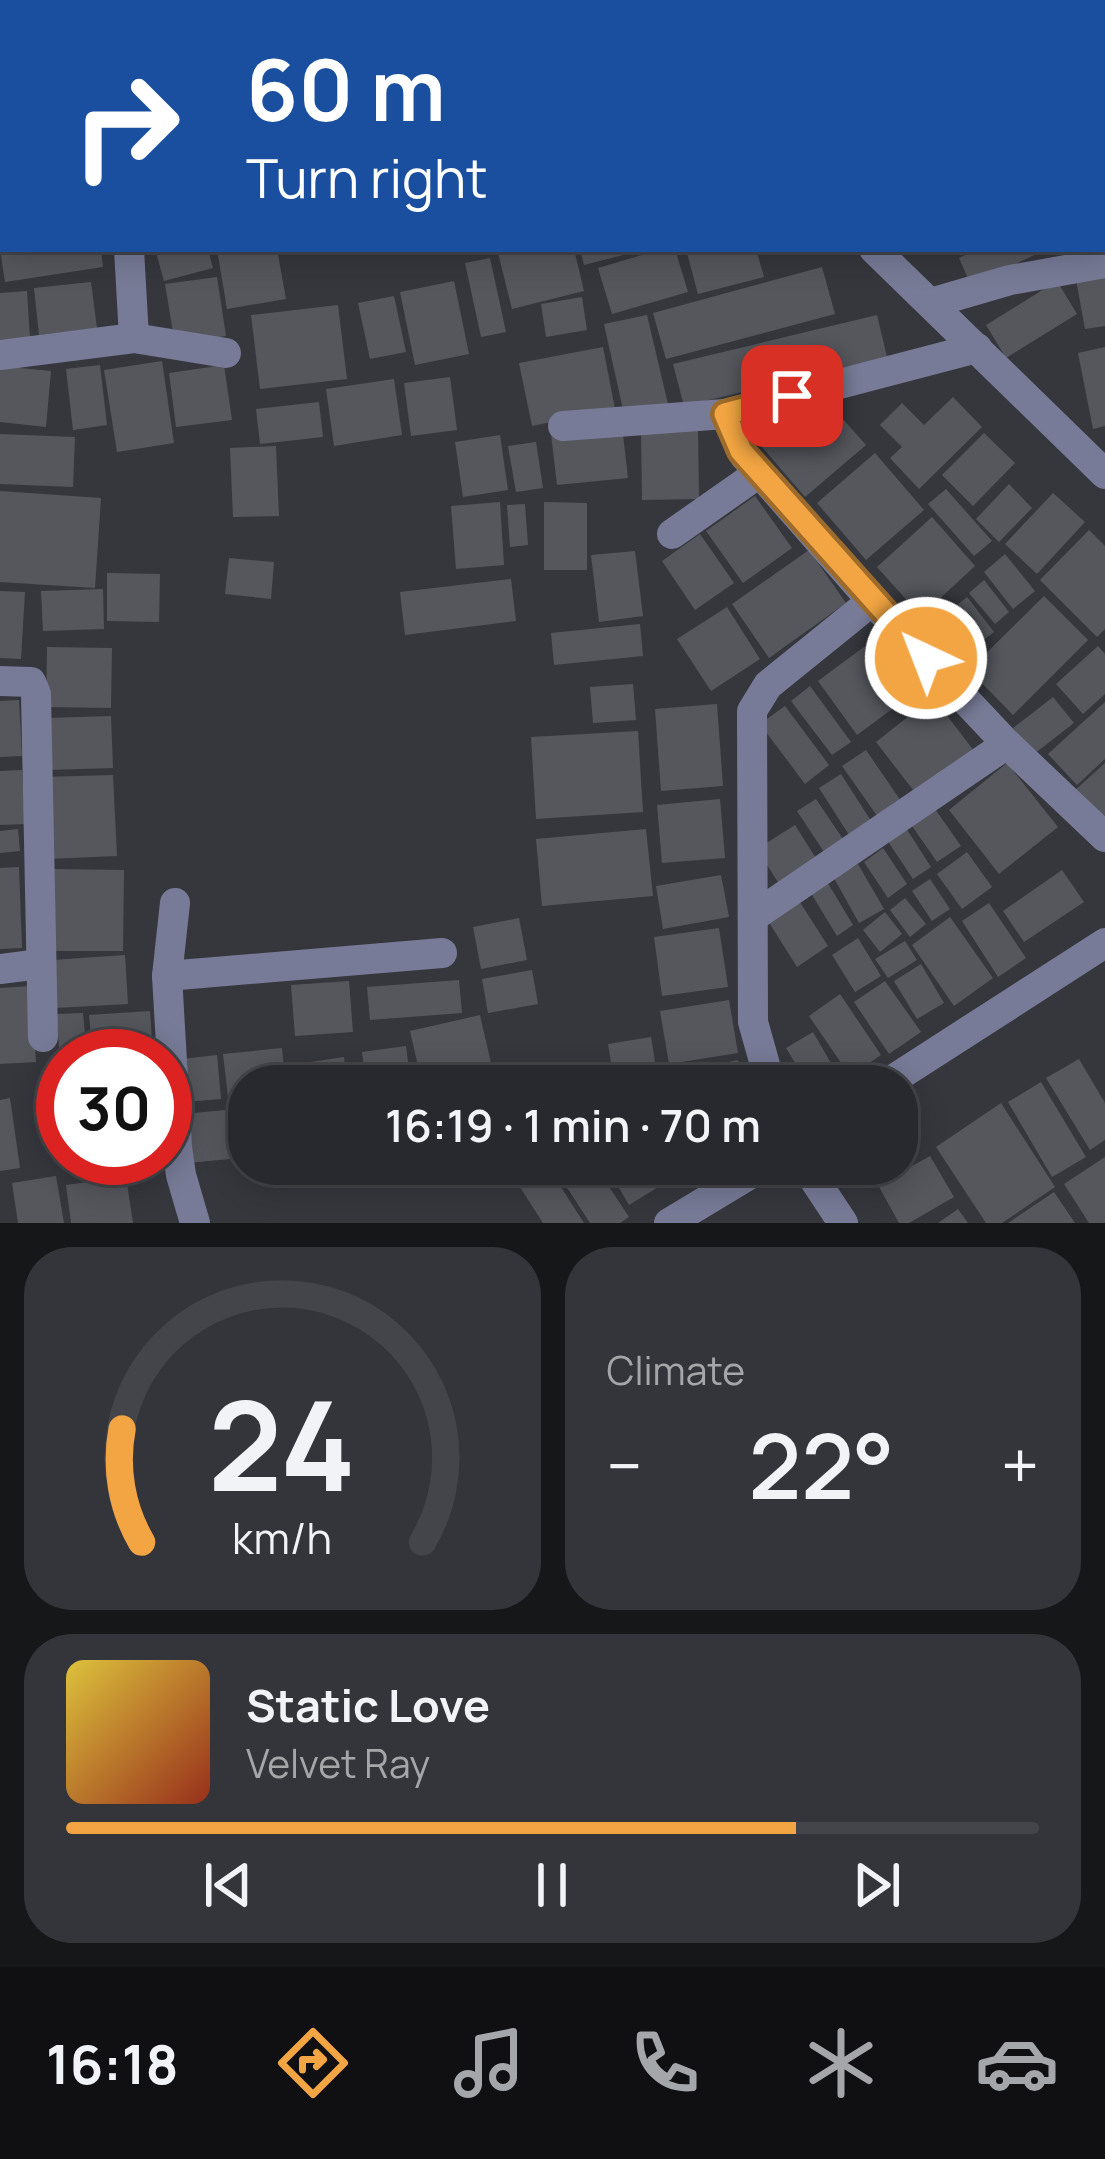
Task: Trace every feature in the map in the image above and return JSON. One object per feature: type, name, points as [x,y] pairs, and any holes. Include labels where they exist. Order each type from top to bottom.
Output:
[{"type":"street","points":[[129,252],[134,338]]},
{"type":"street","points":[[877,252],[1105,474]]},
{"type":"street","points":[[931,303],[1010,280],[1105,263]]},
{"type":"street","points":[[0,355],[134,338],[226,353]]},
{"type":"street","points":[[563,427],[725,414],[977,348]]},
{"type":"street","points":[[725,414],[744,455],[872,601],[1007,744],[1105,837]]},
{"type":"street","points":[[672,534],[759,472]]},
{"type":"street","points":[[765,1065],[753,1022],[752,711],[768,685],[872,601]]},
{"type":"street","points":[[0,681],[31,682],[36,694],[43,1029]]},
{"type":"street","points":[[753,917],[1007,744]]},
{"type":"street","points":[[176,903],[167,976],[177,1147],[195,1223]]},
{"type":"street","points":[[916,1065],[1105,943]]},
{"type":"street","points":[[167,976],[442,952]]},
{"type":"street","points":[[0,969],[40,964]]},
{"type":"street","points":[[669,1223],[732,1185]]},
{"type":"street","points":[[818,1185],[843,1223]]},
{"type":"building","points":[[0,252],[101,252],[103,267],[5,282]]},
{"type":"building","points":[[156,252],[209,252],[213,268],[164,281]]},
{"type":"building","points":[[218,252],[278,252],[286,299],[227,309]]},
{"type":"building","points":[[498,252],[575,252],[584,291],[512,309]]},
{"type":"building","points":[[581,252],[635,252],[584,265]]},
{"type":"building","points":[[652,252],[676,252],[688,292],[612,314],[598,268]]},
{"type":"building","points":[[687,252],[757,252],[764,277],[698,294]]},
{"type":"building","points":[[972,252],[1041,252],[971,285],[959,258]]},
{"type":"building","points":[[490,258],[506,332],[481,337],[465,263]]},
{"type":"building","points":[[822,267],[835,314],[666,359],[653,313]]},
{"type":"building","points":[[1105,269],[1105,326],[1085,329],[1075,274]]},
{"type":"building","points":[[217,277],[226,336],[175,344],[165,284]]},
{"type":"building","points":[[454,281],[469,354],[415,365],[400,292]]},
{"type":"building","points":[[1057,281],[1077,314],[1006,358],[986,325]]},
{"type":"building","points":[[91,282],[97,328],[39,335],[34,288]]},
{"type":"building","points":[[27,291],[30,339],[0,341],[0,293]]},
{"type":"building","points":[[394,296],[406,352],[370,359],[358,303]]},
{"type":"building","points":[[582,297],[587,330],[546,337],[541,304]]},
{"type":"building","points":[[338,305],[347,379],[260,389],[251,315]]},
{"type":"building","points":[[647,315],[668,404],[624,414],[604,324]]},
{"type":"building","points":[[877,315],[887,357],[684,406],[673,364]]},
{"type":"building","points":[[603,347],[615,409],[532,426],[519,363]]},
{"type":"building","points":[[1105,347],[1105,426],[1093,429],[1078,353]]},
{"type":"building","points":[[162,361],[174,443],[117,452],[104,370]]},
{"type":"building","points":[[100,365],[107,425],[73,430],[66,369]]},
{"type":"building","points":[[224,365],[232,420],[176,427],[169,373]]},
{"type":"building","points":[[0,366],[51,371],[46,427],[0,422]]},
{"type":"building","points":[[450,377],[457,430],[411,436],[404,383]]},
{"type":"building","points":[[394,379],[402,435],[334,446],[326,389]]},
{"type":"building","points":[[953,397],[982,427],[919,489],[890,458],[902,447],[880,425],[902,403],[924,425]]},
{"type":"building","points":[[319,402],[323,437],[260,444],[256,409]]},
{"type":"building","points":[[841,417],[866,445],[805,497],[762,447],[778,434],[784,441],[805,422],[818,437]]},
{"type":"building","points":[[622,426],[628,478],[557,485],[551,434]]},
{"type":"building","points":[[698,428],[699,499],[642,500],[641,429]]},
{"type":"building","points":[[984,433],[1015,463],[973,506],[942,475]]},
{"type":"building","points":[[0,434],[75,437],[73,487],[0,484]]},
{"type":"building","points":[[500,435],[508,490],[463,497],[455,442]]},
{"type":"building","points":[[536,442],[543,488],[516,492],[508,446]]},
{"type":"building","points":[[276,446],[279,516],[233,517],[230,448]]},
{"type":"building","points":[[875,453],[924,510],[866,560],[817,503]]},
{"type":"building","points":[[1009,484],[1032,508],[999,542],[976,519]]},
{"type":"building","points":[[946,489],[992,541],[974,556],[928,504]]},
{"type":"building","points":[[0,491],[101,498],[95,588],[0,582]]},
{"type":"building","points":[[1053,493],[1085,522],[1037,574],[1005,544]]},
{"type":"building","points":[[755,496],[792,548],[743,583],[706,531]]},
{"type":"building","points":[[500,502],[504,565],[456,569],[451,506]]},
{"type":"building","points":[[544,502],[587,503],[587,570],[544,570]]},
{"type":"building","points":[[525,504],[528,545],[510,547],[507,505]]},
{"type":"building","points":[[932,517],[975,566],[921,616],[877,567]]},
{"type":"building","points":[[1089,530],[1105,546],[1105,629],[1097,637],[1040,580]]},
{"type":"building","points":[[700,534],[734,583],[695,610],[662,561]]},
{"type":"building","points":[[809,550],[846,603],[769,658],[732,604]]},
{"type":"building","points":[[635,551],[643,616],[599,622],[591,555]]},
{"type":"building","points":[[1005,554],[1035,591],[1013,609],[984,572]]},
{"type":"building","points":[[229,558],[274,562],[271,599],[225,594]]},
{"type":"building","points":[[107,573],[160,574],[159,622],[107,621]]},
{"type":"building","points":[[511,579],[516,621],[405,635],[400,592]]},
{"type":"building","points":[[984,580],[1009,612],[995,624],[969,593]]},
{"type":"building","points":[[103,589],[104,629],[43,631],[41,591]]},
{"type":"building","points":[[0,591],[25,592],[21,659],[0,658]]},
{"type":"building","points":[[1044,596],[1088,640],[1013,715],[969,670]]},
{"type":"building","points":[[967,597],[994,632],[958,660],[931,626]]},
{"type":"building","points":[[727,607],[760,659],[711,691],[677,639]]},
{"type":"building","points":[[640,624],[643,656],[554,665],[551,633]]},
{"type":"building","points":[[876,638],[915,692],[857,735],[818,681]]},
{"type":"building","points":[[1098,646],[1105,654],[1105,694],[1083,714],[1056,684]]},
{"type":"building","points":[[47,647],[112,648],[111,708],[46,707]]},
{"type":"building","points":[[633,684],[636,720],[593,723],[590,687]]},
{"type":"building","points":[[810,686],[851,742],[832,755],[791,701]]},
{"type":"building","points":[[933,697],[974,751],[917,795],[876,742]]},
{"type":"building","points":[[1053,697],[1074,723],[1034,754],[1013,728]]},
{"type":"building","points":[[19,700],[22,756],[0,757],[0,701]]},
{"type":"building","points":[[1105,702],[1105,759],[1077,785],[1048,754]]},
{"type":"building","points":[[717,704],[723,786],[661,791],[655,709]]},
{"type":"building","points":[[785,706],[829,765],[805,784],[760,724]]},
{"type":"building","points":[[111,716],[113,768],[48,770],[46,718]]},
{"type":"building","points":[[638,731],[643,812],[536,819],[531,737]]},
{"type":"building","points":[[866,750],[903,804],[880,820],[842,766]]},
{"type":"building","points":[[1007,763],[1058,827],[999,874],[949,810]]},
{"type":"building","points":[[1105,763],[1105,825],[1074,791]]},
{"type":"building","points":[[22,770],[25,824],[0,825],[0,771]]},
{"type":"building","points":[[841,774],[873,824],[851,838],[819,788]]},
{"type":"building","points":[[113,775],[117,856],[47,859],[43,777]]},
{"type":"building","points":[[720,799],[725,858],[662,863],[657,805]]},
{"type":"building","points":[[816,799],[845,842],[826,855],[797,811]]},
{"type":"building","points":[[935,809],[961,846],[937,862],[912,826]]},
{"type":"building","points":[[795,825],[819,863],[781,887],[757,849]]},
{"type":"building","points":[[906,828],[931,867],[913,879],[887,840]]},
{"type":"building","points":[[18,829],[20,851],[0,853],[0,831]]},
{"type":"building","points":[[646,829],[653,896],[542,906],[536,839]]},
{"type":"building","points":[[883,848],[907,884],[888,898],[864,862]]},
{"type":"building","points":[[967,852],[992,887],[962,909],[937,874]]},
{"type":"building","points":[[858,864],[884,909],[859,923],[834,878]]},
{"type":"building","points":[[19,867],[22,948],[0,949],[0,868]]},
{"type":"building","points":[[53,869],[124,870],[123,951],[53,951]]},
{"type":"building","points":[[1062,870],[1084,902],[1024,942],[1003,911]]},
{"type":"building","points":[[721,875],[729,917],[663,929],[656,886]]},
{"type":"building","points":[[930,879],[950,909],[932,921],[912,891]]},
{"type":"building","points":[[826,880],[853,925],[837,936],[809,890]]},
{"type":"building","points":[[796,896],[828,946],[797,967],[765,916]]},
{"type":"building","points":[[905,898],[926,924],[910,937],[890,910]]},
{"type":"building","points":[[989,903],[1026,958],[998,977],[962,921]]},
{"type":"building","points":[[885,912],[902,934],[880,952],[863,930]]},
{"type":"building","points":[[950,917],[993,978],[954,1006],[912,945]]},
{"type":"building","points":[[519,918],[527,960],[481,969],[473,927]]},
{"type":"building","points":[[719,928],[728,987],[662,996],[654,937]]},
{"type":"building","points":[[858,938],[881,976],[855,992],[832,955]]},
{"type":"building","points":[[905,941],[917,960],[888,978],[875,959]]},
{"type":"building","points":[[125,955],[128,1004],[55,1008],[52,960]]},
{"type":"building","points":[[921,964],[944,1003],[917,1019],[894,981]]},
{"type":"building","points":[[532,970],[538,1004],[488,1013],[482,979]]},
{"type":"building","points":[[459,980],[462,1013],[370,1020],[367,987]]},
{"type":"building","points":[[349,981],[353,1032],[295,1036],[291,985]]},
{"type":"building","points":[[885,981],[921,1032],[889,1054],[854,1002]]},
{"type":"building","points":[[31,986],[36,1062],[0,1064],[0,988]]},
{"type":"building","points":[[840,994],[881,1055],[866,1065],[842,1065],[809,1016]]},
{"type":"building","points":[[729,1000],[738,1053],[669,1064],[660,1011]]},
{"type":"building","points":[[150,1011],[151,1029],[90,1029],[89,1015]]},
{"type":"building","points":[[83,1013],[84,1029],[57,1029],[56,1014]]},
{"type":"building","points":[[480,1015],[491,1063],[418,1065],[410,1031]]},
{"type":"building","points":[[813,1032],[832,1065],[796,1065],[786,1048]]},
{"type":"building","points":[[651,1037],[656,1065],[612,1065],[608,1044]]},
{"type":"building","points":[[406,1046],[408,1065],[364,1065],[362,1052]]},
{"type":"building","points":[[282,1048],[284,1065],[228,1065],[228,1097],[223,1054]]},
{"type":"building","points":[[217,1055],[221,1099],[192,1101],[192,1058]]},
{"type":"building","points":[[344,1057],[345,1065],[290,1065]]},
{"type":"building","points":[[1079,1059],[1105,1103],[1105,1140],[1090,1150],[1046,1078]]},
{"type":"building","points":[[1041,1082],[1086,1157],[1052,1177],[1008,1102]]},
{"type":"building","points":[[10,1098],[20,1168],[0,1171],[0,1100]]},
{"type":"building","points":[[1001,1103],[1055,1187],[1002,1223],[986,1223],[936,1147]]},
{"type":"building","points":[[225,1110],[228,1159],[192,1163],[192,1113]]},
{"type":"building","points":[[930,1156],[954,1197],[909,1223],[899,1223],[878,1185],[918,1185],[918,1163]]},
{"type":"building","points":[[1105,1157],[1105,1223],[1089,1223],[1064,1184]]},
{"type":"building","points":[[36,1179],[36,1185],[58,1185],[64,1223],[18,1223],[12,1183]]},
{"type":"building","points":[[66,1185],[127,1185],[133,1223],[71,1223]]},
{"type":"building","points":[[519,1185],[560,1185],[584,1223],[543,1223]]},
{"type":"building","points":[[565,1185],[608,1185],[629,1217],[620,1223],[590,1223]]},
{"type":"building","points":[[617,1185],[659,1185],[660,1186],[629,1205]]},
{"type":"building","points":[[1054,1192],[1075,1223],[1008,1223]]},
{"type":"building","points":[[958,1209],[968,1223],[938,1223]]},
{"type":"route","points":[[792,396],[725,414],[741,451],[926,658]]}]
